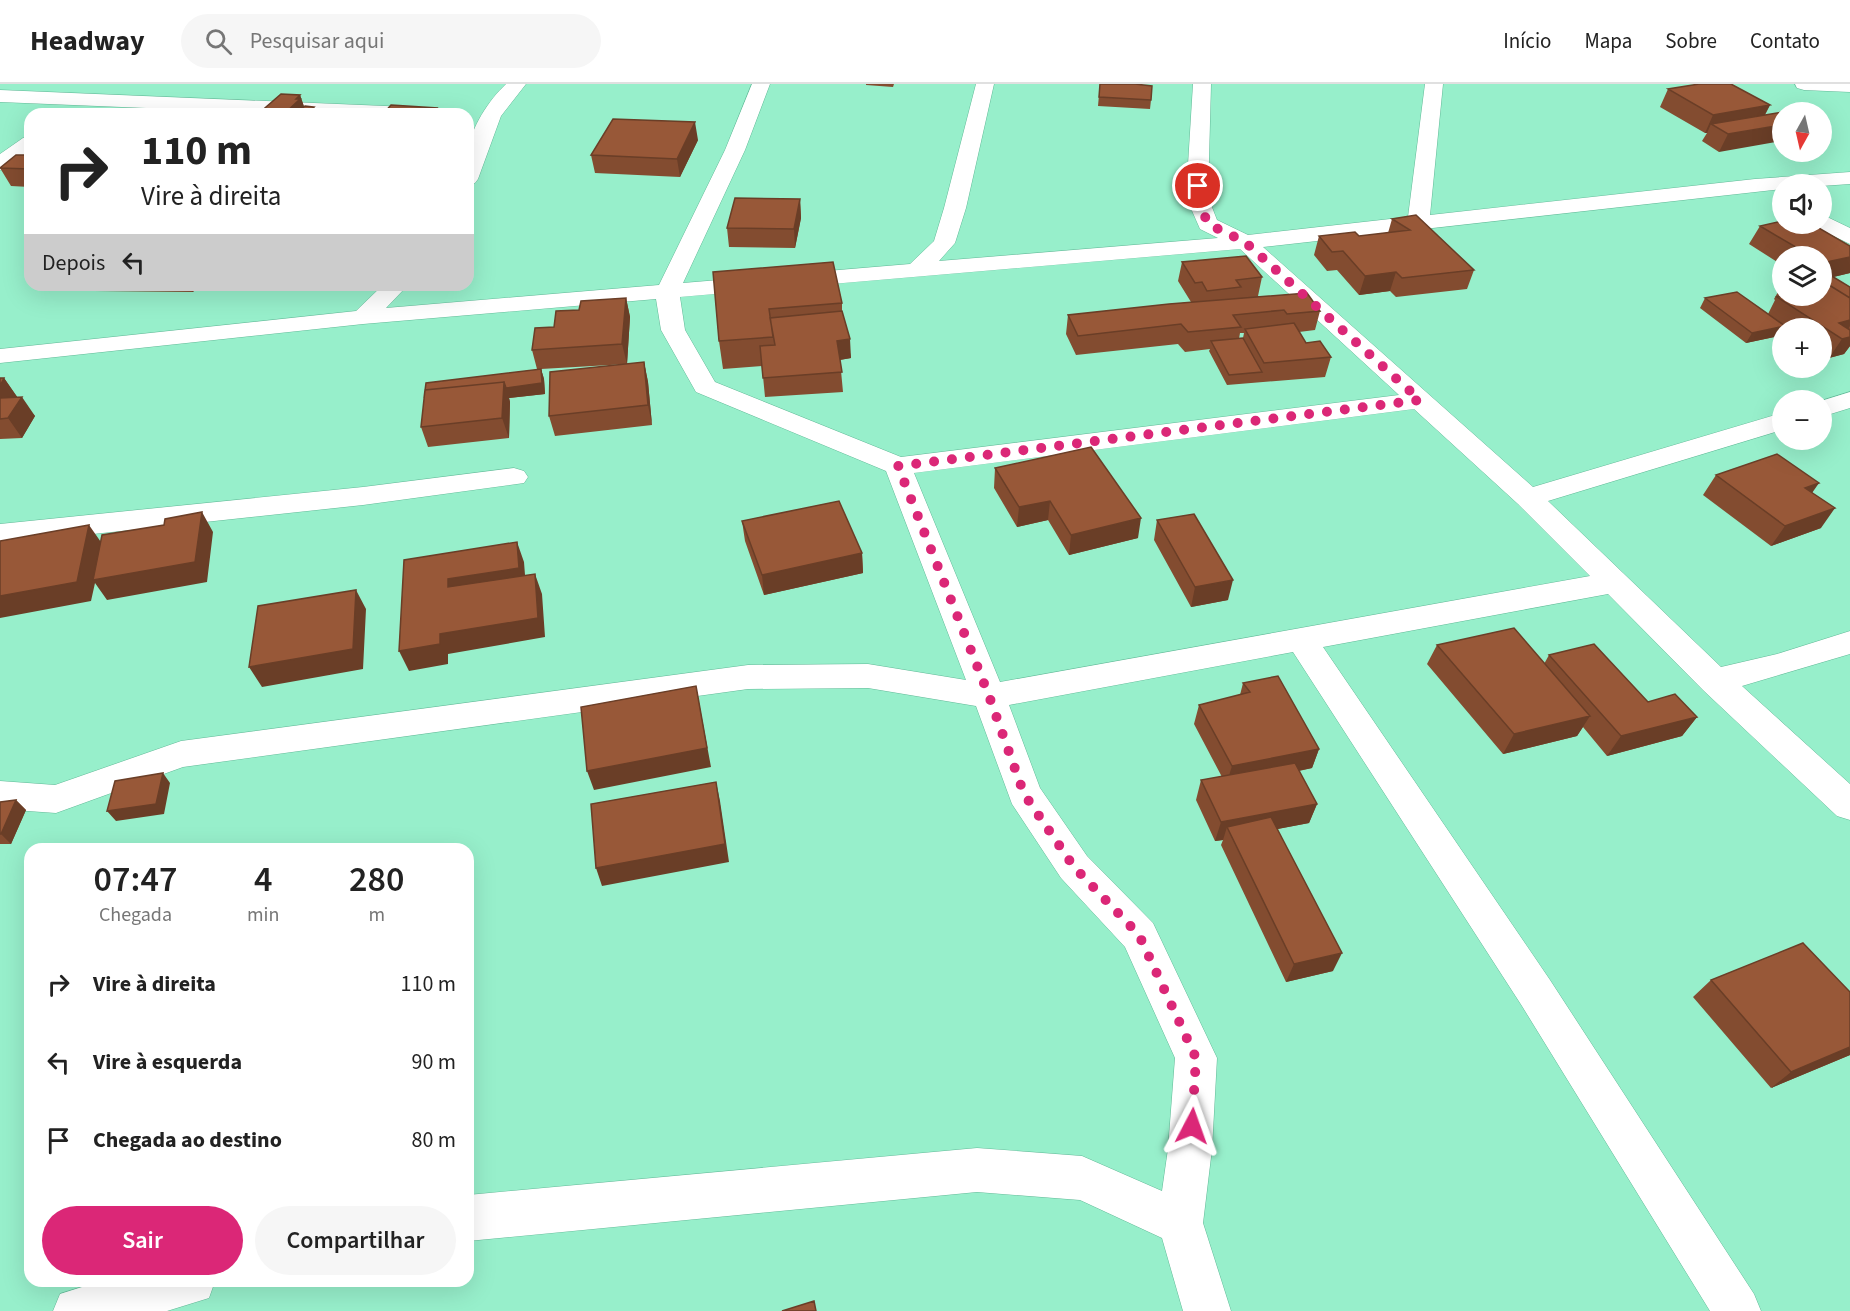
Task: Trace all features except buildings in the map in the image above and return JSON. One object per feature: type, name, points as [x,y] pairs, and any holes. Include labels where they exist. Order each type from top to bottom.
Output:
[{"type":"street","points":[[75,108],[112,84]]},
{"type":"street","points":[[474,162],[490,117],[502,97],[517,84]]},
{"type":"street","points":[[761,84],[735,150],[667,292],[673,330],[705,387],[898,466],[1420,400]]},
{"type":"street","points":[[918,269],[944,243],[986,84]]},
{"type":"street","points":[[1202,84],[1197,197],[1208,224],[1245,242],[1420,400],[1528,498],[1715,681],[1850,806]]},
{"type":"street","points":[[1418,223],[1434,84]]},
{"type":"street","points":[[1804,84],[1850,86]]},
{"type":"street","points":[[0,96],[295,108]]},
{"type":"street","points":[[474,116],[490,117]]},
{"type":"street","points":[[0,164],[24,146]]},
{"type":"street","points":[[0,356],[363,317],[1245,242],[1755,185],[1850,177]]},
{"type":"street","points":[[1755,185],[1772,194]]},
{"type":"street","points":[[1832,227],[1850,237]]},
{"type":"street","points":[[363,317],[390,291]]},
{"type":"street","points":[[1832,406],[1850,400]]},
{"type":"street","points":[[1528,498],[1772,424]]},
{"type":"street","points":[[898,466],[989,696],[1024,794],[1074,867],[1139,935],[1196,1058],[1191,1149],[1180,1223],[1207,1311]]},
{"type":"street","points":[[0,534],[363,496],[514,477]]},
{"type":"street","points":[[0,795],[56,799],[181,754],[748,678],[868,676],[989,696],[1615,582]]},
{"type":"street","points":[[1301,639],[1536,993],[1737,1311]]},
{"type":"street","points":[[1715,681],[1779,665],[1850,642]]},
{"type":"street","points":[[474,1217],[977,1170],[1082,1178],[1180,1223]]},
{"type":"street","points":[[77,1311],[169,1287]]},
{"type":"route","points":[[1192,1126],[1196,1058],[1139,935],[1074,867],[1024,794],[989,696],[898,466],[1420,400],[1245,242],[1208,224],[1197,197],[1198,186]]}]
